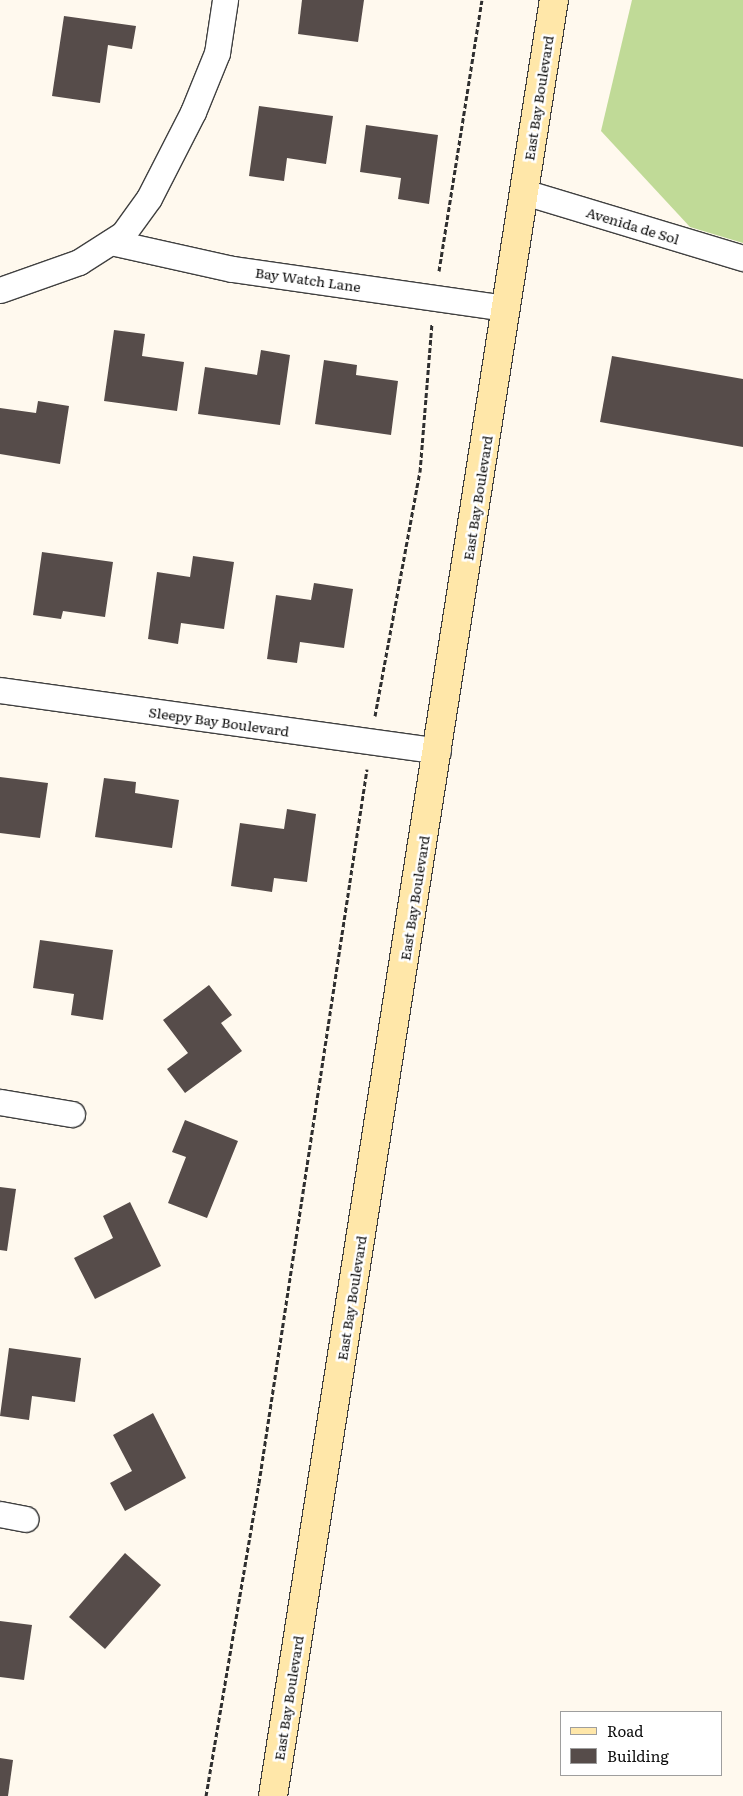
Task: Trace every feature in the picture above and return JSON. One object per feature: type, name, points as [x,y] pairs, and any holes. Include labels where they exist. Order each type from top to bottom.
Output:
[{"type":"main road","name":"East Bay Boulevard","points":[[273,1796],[554,0]]},
{"type":"street","points":[[0,290],[79,262],[123,234],[149,198],[193,112],[217,53],[225,0]]},
{"type":"street","name":"Avenida de Sol","points":[[524,192],[743,258]]},
{"type":"street","name":"Bay Watch Lane","points":[[111,242],[232,269],[506,308]]},
{"type":"street","name":"Sleepy Bay Boulevard","points":[[0,690],[438,751]]},
{"type":"street","points":[[0,1102],[72,1114]]},
{"type":"street","points":[[0,1514],[26,1518]]},
{"type":"path","points":[[206,1796],[259,1483],[371,742],[391,621],[401,585],[420,472],[435,298],[482,0]]},
{"type":"green space","points":[[632,0],[743,0],[743,243],[690,227],[601,131]]},
{"type":"building","points":[[302,0],[364,0],[358,42],[298,34]]},
{"type":"building","points":[[64,16],[136,26],[132,49],[108,45],[100,103],[52,96]]},
{"type":"building","points":[[259,106],[333,116],[326,164],[287,158],[284,181],[249,176]]},
{"type":"building","points":[[366,125],[438,135],[429,204],[398,199],[401,178],[360,172]]},
{"type":"building","points":[[114,330],[145,334],[142,356],[184,362],[177,411],[104,401]]},
{"type":"building","points":[[261,350],[290,355],[280,425],[198,414],[205,367],[257,375]]},
{"type":"building","points":[[612,356],[743,379],[743,447],[600,422]]},
{"type":"building","points":[[324,360],[357,365],[356,375],[398,381],[391,435],[315,424]]},
{"type":"building","points":[[38,401],[69,406],[60,464],[0,454],[0,408],[36,413]]},
{"type":"building","points":[[42,552],[113,562],[105,617],[63,611],[61,619],[33,615]]},
{"type":"building","points":[[193,556],[234,562],[224,629],[181,623],[178,644],[148,639],[157,572],[190,577]]},
{"type":"building","points":[[314,583],[353,589],[344,648],[300,642],[297,663],[267,659],[276,595],[311,600]]},
{"type":"building","points":[[0,777],[48,783],[40,838],[0,833]]},
{"type":"building","points":[[104,778],[136,782],[135,793],[179,800],[172,848],[95,837]]},
{"type":"building","points":[[287,809],[316,814],[307,882],[274,878],[272,892],[231,886],[240,823],[284,829]]},
{"type":"building","points":[[40,940],[113,950],[103,1020],[71,1015],[74,994],[33,988]]},
{"type":"building","points":[[209,985],[232,1015],[221,1023],[242,1051],[185,1093],[167,1069],[188,1053],[163,1020]]},
{"type":"building","points":[[185,1120],[238,1141],[207,1218],[168,1203],[186,1157],[172,1152]]},
{"type":"building","points":[[0,1187],[16,1189],[7,1251],[0,1250]]},
{"type":"building","points":[[130,1202],[161,1266],[95,1299],[74,1258],[113,1238],[103,1216]]},
{"type":"building","points":[[9,1348],[81,1358],[75,1402],[32,1396],[29,1420],[0,1416]]},
{"type":"building","points":[[153,1413],[186,1478],[125,1511],[110,1483],[132,1471],[113,1435]]},
{"type":"building","points":[[125,1553],[161,1585],[105,1649],[69,1617]]},
{"type":"building","points":[[0,1621],[32,1625],[24,1680],[0,1677]]},
{"type":"building","points":[[0,1758],[13,1760],[8,1796],[0,1796]]}]
